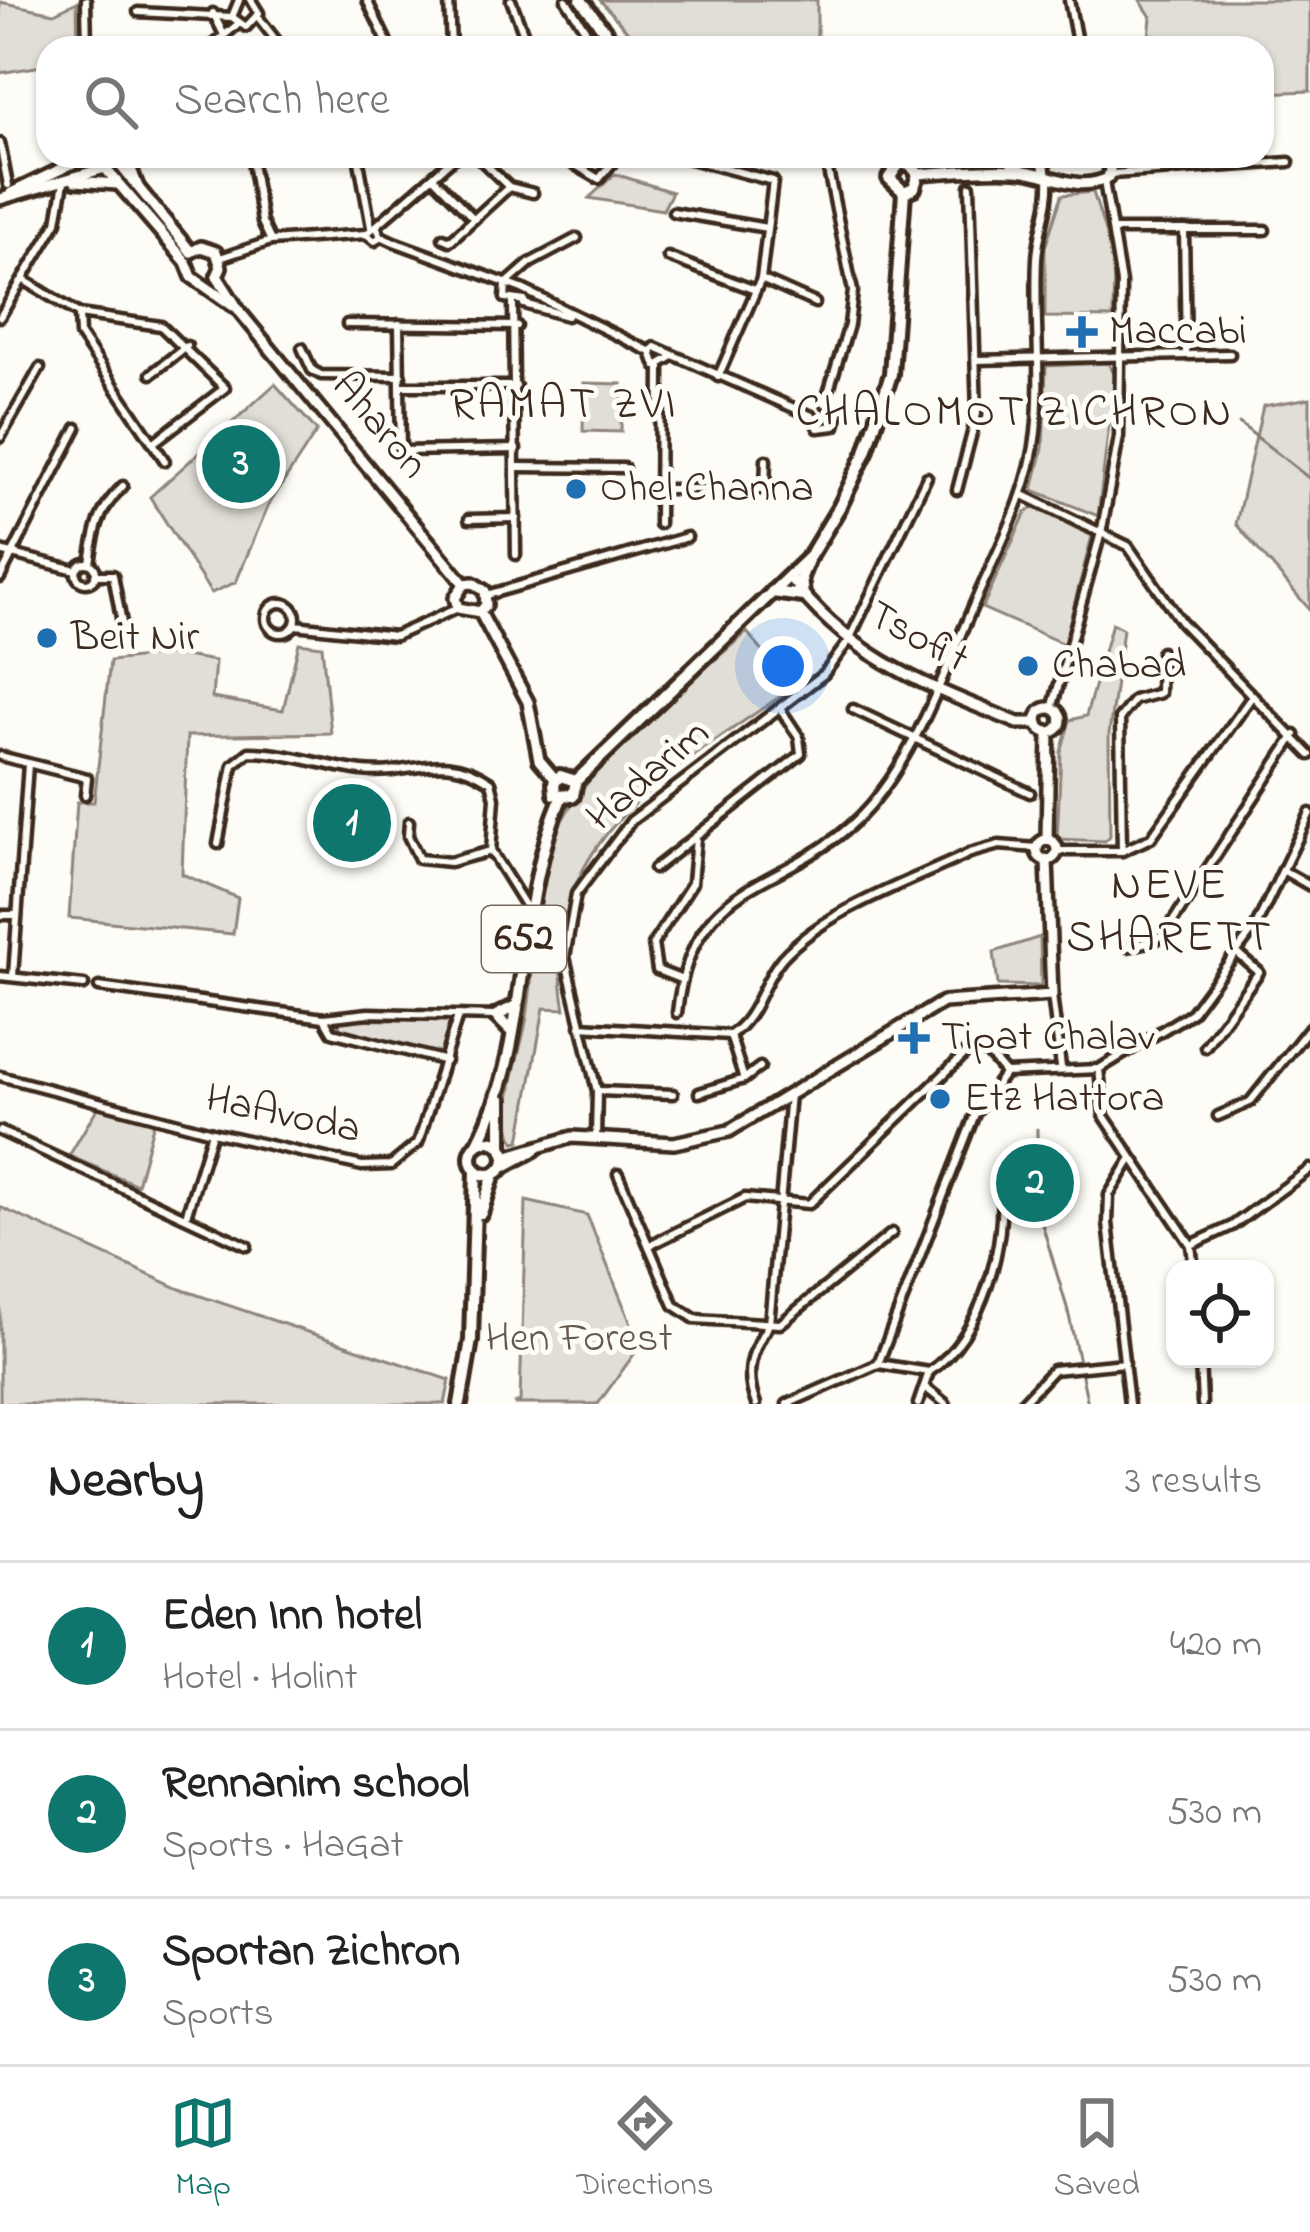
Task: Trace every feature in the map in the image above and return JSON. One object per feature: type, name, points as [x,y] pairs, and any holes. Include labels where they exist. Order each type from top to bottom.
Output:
[{"type":"main road","points":[[581,0],[609,36]]},
{"type":"main road","points":[[892,168],[890,182],[904,191]]},
{"type":"main road","points":[[904,191],[917,184],[914,168]]},
{"type":"main road","points":[[772,592],[803,596],[801,577],[810,556],[866,452],[891,374],[904,191]]},
{"type":"main road","points":[[576,781],[566,775],[556,780],[554,790],[561,798],[576,793],[576,781],[810,556]]},
{"type":"main road","name":"652","points":[[478,1222],[500,1162],[501,1084],[528,910],[540,849],[561,798]]},
{"type":"main road","points":[[511,1031],[496,1016],[516,1005]]},
{"type":"main road","name":"652","points":[[460,1404],[471,1340],[478,1222],[471,1154],[501,1084]]},
{"type":"main road","points":[[476,1171],[500,1162],[478,1143]]},
{"type":"street","points":[[86,0],[87,36]]},
{"type":"street","points":[[195,0],[195,12]]},
{"type":"street","points":[[224,35],[235,21],[239,0]]},
{"type":"street","points":[[251,0],[273,36]]},
{"type":"street","points":[[367,0],[384,36]]},
{"type":"street","points":[[449,0],[450,36]]},
{"type":"street","points":[[511,0],[524,36]]},
{"type":"street","points":[[566,0],[589,36]]},
{"type":"street","points":[[1069,0],[1076,36]]},
{"type":"street","points":[[138,12],[210,12],[250,26],[258,17]]},
{"type":"street","points":[[210,12],[220,20],[224,35]]},
{"type":"street","points":[[0,143],[8,185]]},
{"type":"street","points":[[1274,163],[1289,162]]},
{"type":"street","points":[[1,199],[62,168]]},
{"type":"street","points":[[126,168],[189,257],[191,277],[203,282],[217,276],[220,258]]},
{"type":"street","points":[[253,168],[262,222],[271,241]]},
{"type":"street","points":[[360,168],[373,241],[381,236]]},
{"type":"street","points":[[220,258],[254,244],[371,229],[443,168]]},
{"type":"street","points":[[489,168],[509,187],[532,194]]},
{"type":"street","points":[[580,168],[599,179],[608,168]]},
{"type":"street","points":[[718,376],[761,279],[772,181],[731,168]]},
{"type":"street","points":[[812,416],[825,403],[853,291],[827,168]]},
{"type":"street","points":[[676,1013],[680,979],[695,938],[715,914],[849,827],[899,762],[937,690],[1023,494],[1036,432],[1037,256],[1047,176],[1044,168]]},
{"type":"street","points":[[1057,851],[1047,840],[1049,732],[1060,723],[1052,709],[1102,529],[1119,437],[1121,283],[1112,230],[1111,168]]},
{"type":"street","points":[[918,174],[1008,169],[1078,184],[1146,168]]},
{"type":"street","points":[[1,199],[101,169],[189,257]]},
{"type":"street","points":[[433,177],[474,219]]},
{"type":"street","points":[[64,182],[96,179],[127,190]]},
{"type":"street","points":[[0,317],[57,222],[64,182]]},
{"type":"street","points":[[50,186],[62,200]]},
{"type":"street","points":[[957,490],[976,434],[970,186]]},
{"type":"street","points":[[443,238],[450,242],[509,187]]},
{"type":"street","points":[[674,212],[767,228]]},
{"type":"street","points":[[254,244],[262,222]]},
{"type":"street","points":[[371,229],[518,288],[526,299],[651,352]]},
{"type":"street","points":[[1112,230],[1265,230]]},
{"type":"street","points":[[1184,230],[1186,354]]},
{"type":"street","points":[[516,555],[517,326],[513,303],[502,294],[518,272],[578,238]]},
{"type":"street","points":[[189,257],[206,247],[220,258]]},
{"type":"street","points":[[668,257],[756,290]]},
{"type":"street","points":[[518,272],[518,288]]},
{"type":"street","name":"Aharon","points":[[217,276],[240,312],[464,584]]},
{"type":"street","points":[[761,279],[815,303]]},
{"type":"street","points":[[24,280],[79,314],[148,321],[187,346],[225,388],[153,443]]},
{"type":"street","name":"Aharon","points":[[203,282],[240,312]]},
{"type":"street","points":[[513,303],[526,299]]},
{"type":"street","points":[[79,314],[80,335],[165,461]]},
{"type":"street","points":[[346,324],[517,326]]},
{"type":"street","points":[[399,324],[401,451],[516,449]]},
{"type":"street","points":[[151,374],[187,346]]},
{"type":"street","points":[[660,367],[651,362],[655,347],[670,358],[812,416],[822,430],[835,426],[839,413],[825,403]]},
{"type":"street","points":[[302,348],[312,370],[321,375],[401,376]]},
{"type":"street","points":[[976,360],[1229,355]]},
{"type":"street","points":[[659,524],[660,367],[670,358]]},
{"type":"street","points":[[0,438],[40,368]]},
{"type":"street","points":[[401,386],[516,386]]},
{"type":"street","points":[[0,578],[4,552],[77,428]]},
{"type":"street","points":[[660,488],[765,488],[766,460]]},
{"type":"street","points":[[516,467],[624,468]]},
{"type":"street","name":"Hadarim","points":[[596,1137],[597,1091],[565,957],[571,910],[588,874],[642,812],[813,685],[848,642],[927,477]]},
{"type":"street","points":[[95,575],[90,563],[104,505],[122,486]]},
{"type":"street","points":[[1023,494],[1129,546],[1181,622],[1310,755]]},
{"type":"street","points":[[469,518],[516,518]]},
{"type":"street","points":[[480,612],[487,596],[687,537]]},
{"type":"street","points":[[4,552],[76,570],[90,563]]},
{"type":"street","points":[[76,570],[81,582],[95,575],[113,575],[125,639]]},
{"type":"street","name":"Tsofit","points":[[789,576],[848,642],[937,690],[1018,723],[1038,723]]},
{"type":"street","points":[[458,608],[455,598],[464,584],[478,584],[487,596]]},
{"type":"street","points":[[295,625],[290,605],[280,602],[268,610],[268,626],[275,632],[295,625],[394,636],[458,608],[480,612]]},
{"type":"street","points":[[480,612],[528,702],[538,760],[556,780]]},
{"type":"street","points":[[1122,851],[1120,718],[1134,700],[1160,693],[1161,652]]},
{"type":"street","points":[[1047,860],[1057,851],[1122,851],[1151,838],[1253,695]]},
{"type":"street","points":[[654,868],[801,754],[799,737],[780,708]]},
{"type":"street","points":[[853,709],[1030,793]]},
{"type":"street","points":[[1049,732],[1038,723],[1042,711],[1052,709]]},
{"type":"street","points":[[1128,947],[1156,940],[1168,929],[1295,735]]},
{"type":"street","points":[[218,844],[233,765],[241,756],[261,752],[364,771],[428,763],[458,765],[491,782],[495,798],[491,851],[528,910]]},
{"type":"street","points":[[0,756],[87,778],[86,795]]},
{"type":"street","points":[[13,976],[28,764]]},
{"type":"street","points":[[878,1364],[975,1114],[1005,1073],[1061,1067],[1099,1070],[1191,1013],[1237,952],[1284,871],[1310,813]]},
{"type":"street","points":[[409,821],[408,836],[419,859],[450,862],[491,851]]},
{"type":"street","points":[[680,979],[657,970],[653,944],[692,883],[696,837]]},
{"type":"street","points":[[580,1026],[730,1035],[745,1024],[782,958],[810,936],[970,853],[999,845],[1037,848],[1047,840]]},
{"type":"street","points":[[1037,848],[1047,860],[1052,995],[1061,1067]]},
{"type":"street","points":[[1284,871],[1310,886]]},
{"type":"street","points":[[0,915],[17,915]]},
{"type":"street","points":[[1204,1047],[1258,972],[1237,952]]},
{"type":"street","points":[[0,976],[84,985]]},
{"type":"street","points":[[99,987],[324,1018],[368,1013],[496,1016]]},
{"type":"street","points":[[500,1162],[550,1142],[596,1137],[692,1141],[728,1131],[943,1002],[1052,995]]},
{"type":"street","name":"HaAvoda","points":[[0,1076],[212,1132],[362,1166],[391,1165],[418,1143],[458,1016]]},
{"type":"street","points":[[324,1018],[332,1032],[446,1061]]},
{"type":"street","points":[[1218,1115],[1250,1102],[1310,1027]]},
{"type":"street","points":[[730,1035],[744,1079]]},
{"type":"street","points":[[650,1245],[746,1198],[809,1204],[970,1049],[987,1052],[1005,1073]]},
{"type":"street","points":[[700,1093],[744,1079],[760,1067]]},
{"type":"street","points":[[1099,1070],[1104,1116],[1130,1161],[1191,1245],[1193,1260]]},
{"type":"street","points":[[597,1091],[673,1094]]},
{"type":"street","points":[[756,1404],[748,1378],[769,1324],[790,1094]]},
{"type":"street","points":[[0,1131],[247,1246]]},
{"type":"street","points":[[186,1216],[212,1132]]},
{"type":"street","points":[[1129,1404],[1108,1223],[1109,1195],[1130,1161]]},
{"type":"street","points":[[1191,1245],[1232,1226],[1310,1169]]},
{"type":"street","points":[[618,1174],[674,1305],[695,1318],[780,1324],[892,1233]]},
{"type":"street","points":[[918,1404],[929,1372],[964,1340],[981,1300],[1006,1223],[1000,1180]]},
{"type":"street","points":[[1021,1404],[1053,1370],[1125,1363]]},
{"type":"street","points":[[788,1404],[878,1364],[929,1372]]},
{"type":"street","points":[[1200,1368],[1202,1404]]},
{"type":"street","points":[[926,1388],[946,1404]]},
{"type":"green space","points":[[600,0],[817,0],[817,36],[632,36]]},
{"type":"green space","points":[[1140,0],[1310,0],[1310,91],[1274,92],[1274,36],[1149,36],[1151,17]]},
{"type":"green space","points":[[0,2],[54,13],[77,2],[78,36],[36,36],[36,67],[0,73]]},
{"type":"green space","points":[[615,174],[672,192],[663,210],[589,198]]},
{"type":"green space","points":[[1093,192],[1114,261],[1113,318],[1045,317],[1045,247],[1062,195]]},
{"type":"green space","points":[[1108,363],[1115,375],[1098,516],[1033,490],[1043,448],[1046,366]]},
{"type":"green space","points":[[584,383],[622,384],[621,432],[583,431]]},
{"type":"green space","points":[[275,384],[317,431],[268,506],[236,582],[211,593],[150,497]]},
{"type":"green space","points":[[1310,398],[1310,610],[1236,524],[1263,406]]},
{"type":"green space","points":[[1035,508],[1092,536],[1064,644],[982,608],[1026,512]]},
{"type":"green space","points":[[1112,623],[1123,629],[1109,734],[1110,836],[1105,841],[1057,839],[1061,752],[1070,720],[1086,716]]},
{"type":"green space","points":[[747,632],[792,688],[659,782],[592,855],[571,899],[561,950],[565,1009],[544,1008],[520,1141],[514,1142],[508,1112],[527,1016],[542,886],[564,816],[636,730]]},
{"type":"green space","points":[[299,643],[322,646],[331,733],[187,736],[182,874],[238,898],[233,934],[69,918],[77,802],[94,802],[110,661],[172,654],[215,661],[212,698],[283,710]]},
{"type":"green space","points":[[1040,937],[1041,986],[998,985],[994,952]]},
{"type":"green space","points":[[335,1019],[450,1021],[440,1056],[341,1028]]},
{"type":"green space","points":[[99,1105],[154,1122],[137,1185],[69,1156]]},
{"type":"green space","points":[[1048,1153],[1050,1204],[1020,1210],[1021,1155]]},
{"type":"green space","name":"Hen Forest","points":[[526,1201],[587,1215],[640,1346],[598,1404],[514,1404],[520,1401]]},
{"type":"green space","points":[[0,1207],[180,1289],[450,1380],[445,1404],[0,1404]]},
{"type":"waterway","points":[[1239,423],[1310,479]]},
{"type":"waterway","points":[[1037,1129],[1037,1207],[1068,1311],[1088,1404]]},
{"type":"place","name":"Maccabi","points":[[1082,332]]},
{"type":"place","name":"Sportan Zichron","points":[[241,464]]},
{"type":"place","name":"Ohel Channa","points":[[576,489]]},
{"type":"place","name":"Beit Nir","points":[[47,638]]},
{"type":"place","name":"Chabad","points":[[1028,666]]},
{"type":"place","name":"Eden Inn hotel","points":[[352,823]]},
{"type":"place","name":"Tipat Chalav","points":[[914,1038]]},
{"type":"place","name":"Etz Hattora","points":[[940,1099]]},
{"type":"place","name":"Rennanim school","points":[[1035,1183]]},
{"type":"district","name":"RAMAT ZVI","points":[[564,406]]},
{"type":"district","name":"CHALOMOT ZICHRON","points":[[1015,414]]},
{"type":"district","name":"NEVE SHARETT","points":[[1170,913]]}]
